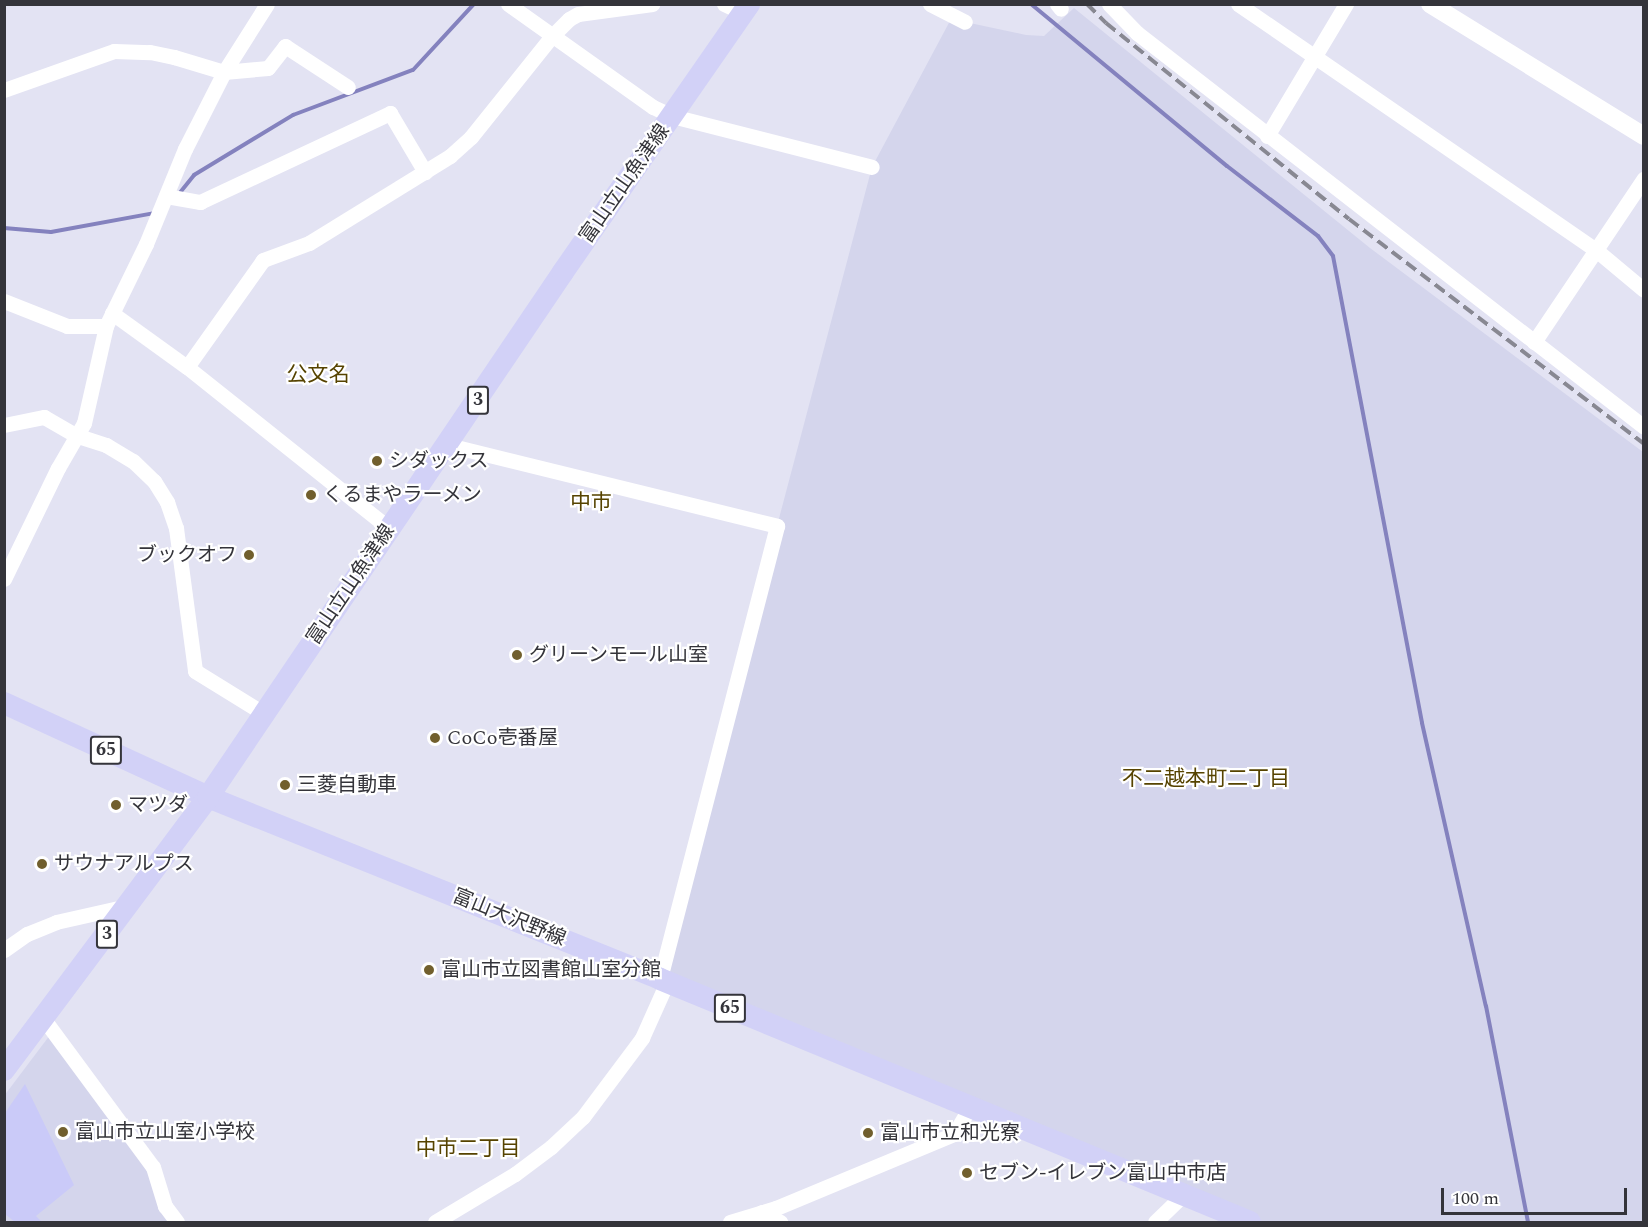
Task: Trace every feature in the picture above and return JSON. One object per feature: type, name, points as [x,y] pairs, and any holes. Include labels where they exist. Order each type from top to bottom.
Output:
[{"type":"main road","name":"富山立山魚津線","points":[[4,1070],[208,798],[263,713],[672,116],[739,7]]},
{"type":"main road","name":"富山大沢野線","points":[[4,703],[208,798],[663,980],[1250,1222]]},
{"type":"street","points":[[4,579],[75,435],[84,423],[109,319],[146,244],[184,149],[224,72],[267,4]]},
{"type":"street","points":[[508,4],[551,37],[653,107],[672,116],[872,167]]},
{"type":"street","points":[[187,367],[263,260],[309,243],[450,156],[471,137],[551,37],[578,14],[652,4]]},
{"type":"street","points":[[930,4],[965,22]]},
{"type":"street","points":[[1109,4],[1137,33],[1267,136],[1644,427]]},
{"type":"street","points":[[1238,4],[1596,250],[1644,290]]},
{"type":"street","points":[[1267,136],[1346,4]]},
{"type":"street","points":[[1430,4],[1644,136]]},
{"type":"street","points":[[4,90],[114,51],[150,52],[224,72],[268,69],[285,46],[348,87]]},
{"type":"street","points":[[166,195],[200,202],[390,113],[425,172]]},
{"type":"street","points":[[1534,342],[1644,178]]},
{"type":"street","points":[[4,301],[67,326],[109,319],[187,367],[390,528]]},
{"type":"street","points":[[4,425],[44,417],[75,435],[106,445],[133,461],[154,481],[167,502],[176,528],[195,671],[263,713]]},
{"type":"street","points":[[435,1222],[515,1174],[551,1147],[583,1117],[642,1038],[663,980],[777,526],[448,445]]},
{"type":"street","points":[[4,950],[27,934],[56,922],[128,906]]},
{"type":"street","points":[[43,1018],[153,1167],[165,1206],[177,1222]]},
{"type":"street","points":[[730,1222],[762,1212],[954,1134],[970,1107]]},
{"type":"street","points":[[1155,1222],[1183,1195]]},
{"type":"street","points":[[762,1212],[780,1222]]},
{"type":"shaded area","points":[[1074,8],[1370,248],[1643,452],[1643,1222],[1260,1222],[667,983],[777,526],[872,167],[951,19],[1026,35],[1044,36]]},
{"type":"shaded area","name":"富山市立山室小学校","points":[[50,1035],[149,1168],[170,1222],[5,1222],[4,1096]]},
{"type":"shaded area","points":[[25,1084],[74,1185],[36,1216],[42,1222],[15,1222],[5,1214],[5,1113]]},
{"type":"waterway","points":[[178,195],[194,175],[293,115],[413,70],[474,4]]},
{"type":"waterway","points":[[1031,4],[1227,166],[1318,236],[1333,256],[1422,723],[1486,1006],[1528,1222]]},
{"type":"waterway","points":[[4,228],[51,232],[155,213]]},
{"type":"railway","points":[[1087,4],[1106,23],[1349,219],[1644,444]]},
{"type":"place","name":"シダックス","points":[[377,461]]},
{"type":"place","name":"くるまやラーメン","points":[[311,495]]},
{"type":"place","name":"ブックオフ","points":[[249,555]]},
{"type":"place","name":"グリーンモール山室","points":[[517,655]]},
{"type":"place","name":"CoCo壱番屋","points":[[435,738]]},
{"type":"place","name":"三菱自動車","points":[[285,785]]},
{"type":"place","name":"マツダ","points":[[116,805]]},
{"type":"place","name":"サウナアルプス","points":[[42,864]]},
{"type":"place","name":"富山市立図書館山室分館","points":[[429,970]]},
{"type":"place","name":"富山市立山室小学校","points":[[63,1132]]},
{"type":"place","name":"富山市立和光寮","points":[[868,1133]]},
{"type":"place","name":"セブン-イレブン富山中市店","points":[[967,1173]]},
{"type":"district","name":"公文名","points":[[318,375]]},
{"type":"district","name":"中市","points":[[591,503]]},
{"type":"district","name":"不二越本町二丁目","points":[[1206,779]]},
{"type":"district","name":"中市二丁目","points":[[468,1149]]}]
